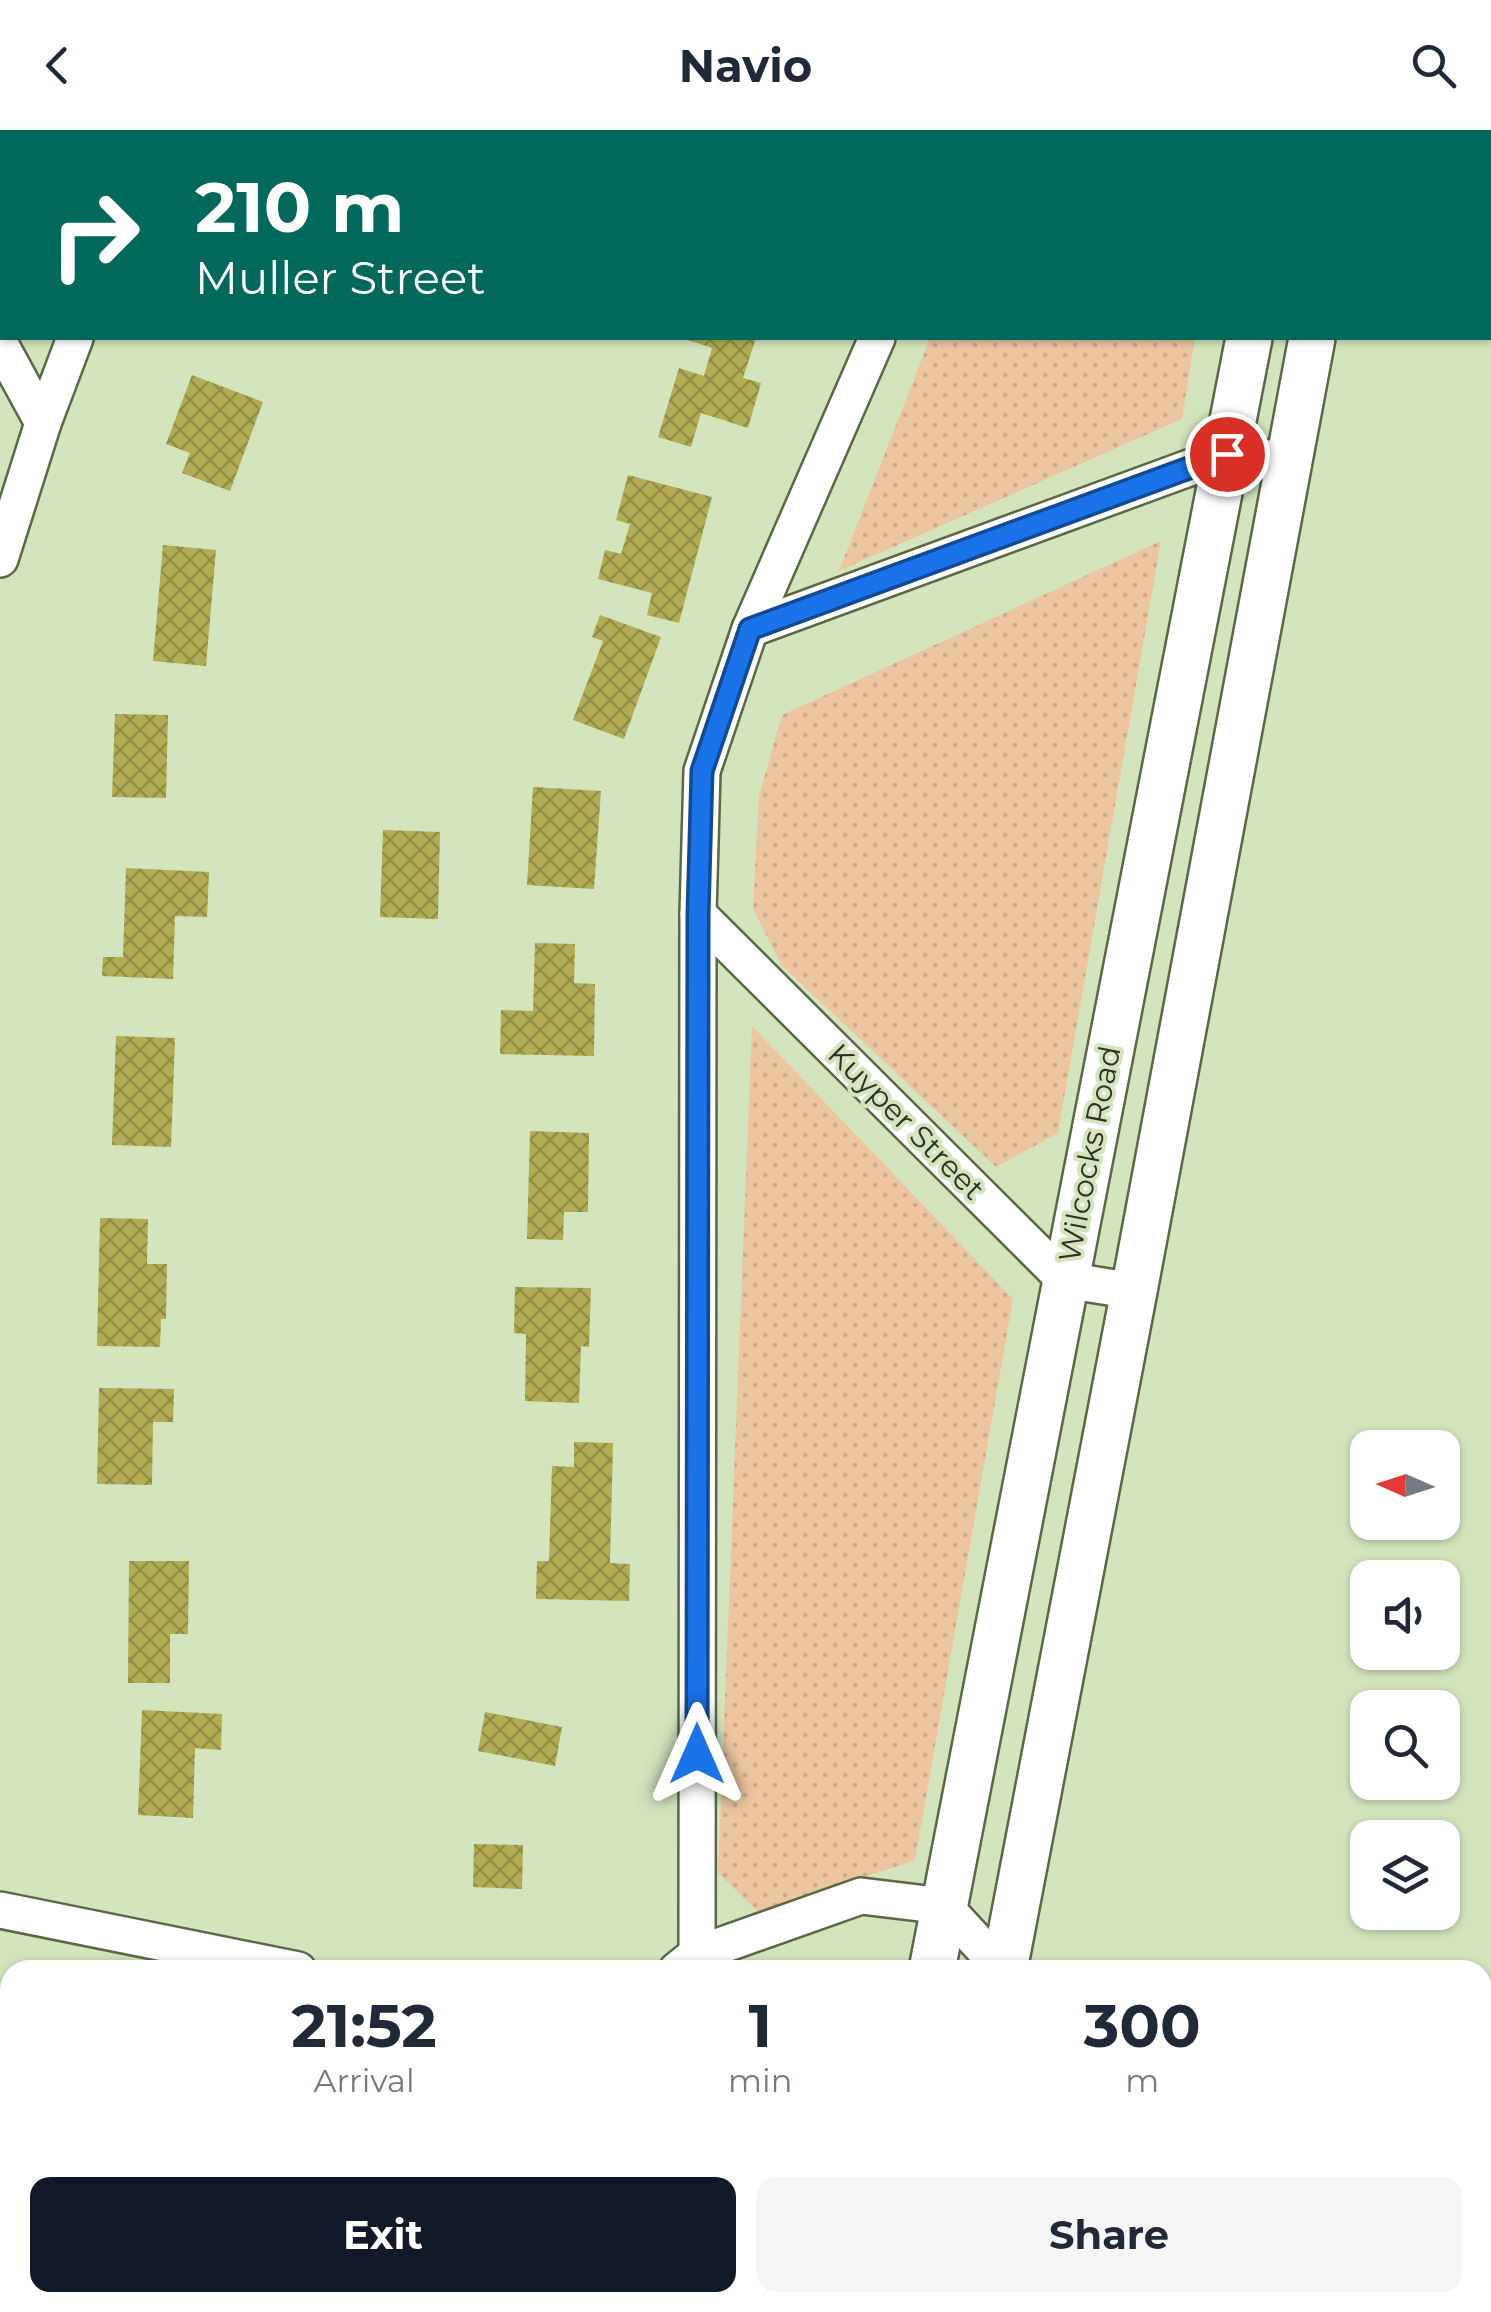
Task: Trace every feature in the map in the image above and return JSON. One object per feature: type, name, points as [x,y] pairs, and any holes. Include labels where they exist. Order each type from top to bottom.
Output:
[{"type":"street","points":[[0,559],[74,340]]},
{"type":"street","points":[[687,1960],[702,771],[750,629],[875,340]]},
{"type":"street","name":"Wilcocks Road","points":[[934,1960],[1249,340]]},
{"type":"street","points":[[1006,1960],[1312,340]]},
{"type":"street","points":[[0,344],[44,424]]},
{"type":"street","points":[[750,629],[1227,454],[1288,460]]},
{"type":"street","name":"Kuyper Street","points":[[698,914],[1065,1280]]},
{"type":"street","points":[[1065,1280],[1134,1291]]},
{"type":"street","points":[[692,1960],[861,1896],[944,1906],[995,1960]]},
{"type":"street","points":[[0,1910],[214,1960]]},
{"type":"shaded area","points":[[929,340],[1195,340],[1182,419],[839,571]]},
{"type":"shaded area","points":[[1161,541],[1058,1133],[996,1167],[782,966],[753,909],[759,796],[782,715]]},
{"type":"shaded area","points":[[752,1026],[1013,1299],[915,1860],[759,1913],[718,1873]]},
{"type":"building","points":[[688,340],[755,340],[743,378],[761,383],[748,428],[701,413],[691,447],[658,437],[679,368],[704,376],[712,348]]},
{"type":"building","points":[[192,375],[263,402],[230,491],[182,473],[190,453],[166,444]]},
{"type":"building","points":[[628,475],[712,497],[679,623],[647,615],[652,593],[598,579],[605,550],[621,554],[630,524],[616,520]]},
{"type":"building","points":[[163,545],[216,550],[206,666],[153,661]]},
{"type":"building","points":[[600,615],[661,637],[624,739],[573,720],[603,641],[592,637]]},
{"type":"building","points":[[115,714],[168,715],[166,798],[112,797]]},
{"type":"building","points":[[533,787],[601,791],[594,889],[527,885]]},
{"type":"building","points":[[383,830],[440,832],[438,919],[380,917]]},
{"type":"building","points":[[126,868],[209,872],[207,917],[175,916],[173,979],[102,976],[103,957],[123,957]]},
{"type":"building","points":[[535,943],[575,944],[574,983],[595,984],[594,1056],[500,1054],[501,1010],[533,1011]]},
{"type":"building","points":[[116,1036],[175,1038],[171,1147],[112,1145]]},
{"type":"building","points":[[530,1131],[589,1133],[588,1212],[564,1212],[563,1240],[527,1239]]},
{"type":"building","points":[[100,1218],[148,1219],[147,1264],[167,1264],[166,1319],[161,1319],[160,1347],[97,1346]]},
{"type":"building","points":[[515,1287],[591,1288],[589,1347],[581,1346],[579,1403],[525,1401],[526,1334],[514,1333]]},
{"type":"building","points":[[99,1388],[174,1389],[173,1422],[153,1422],[152,1485],[97,1484]]},
{"type":"building","points":[[574,1442],[613,1443],[610,1563],[630,1564],[629,1601],[536,1599],[537,1561],[549,1561],[552,1466],[574,1467]]},
{"type":"building","points":[[129,1561],[189,1561],[188,1634],[170,1634],[170,1683],[128,1683]]},
{"type":"building","points":[[142,1710],[222,1714],[221,1750],[195,1748],[193,1818],[138,1815]]},
{"type":"building","points":[[485,1712],[562,1727],[555,1766],[478,1751]]},
{"type":"building","points":[[474,1844],[523,1845],[522,1889],[473,1887]]},
{"type":"route","points":[[697,1754],[698,914],[702,771],[750,629],[1227,454]]}]
